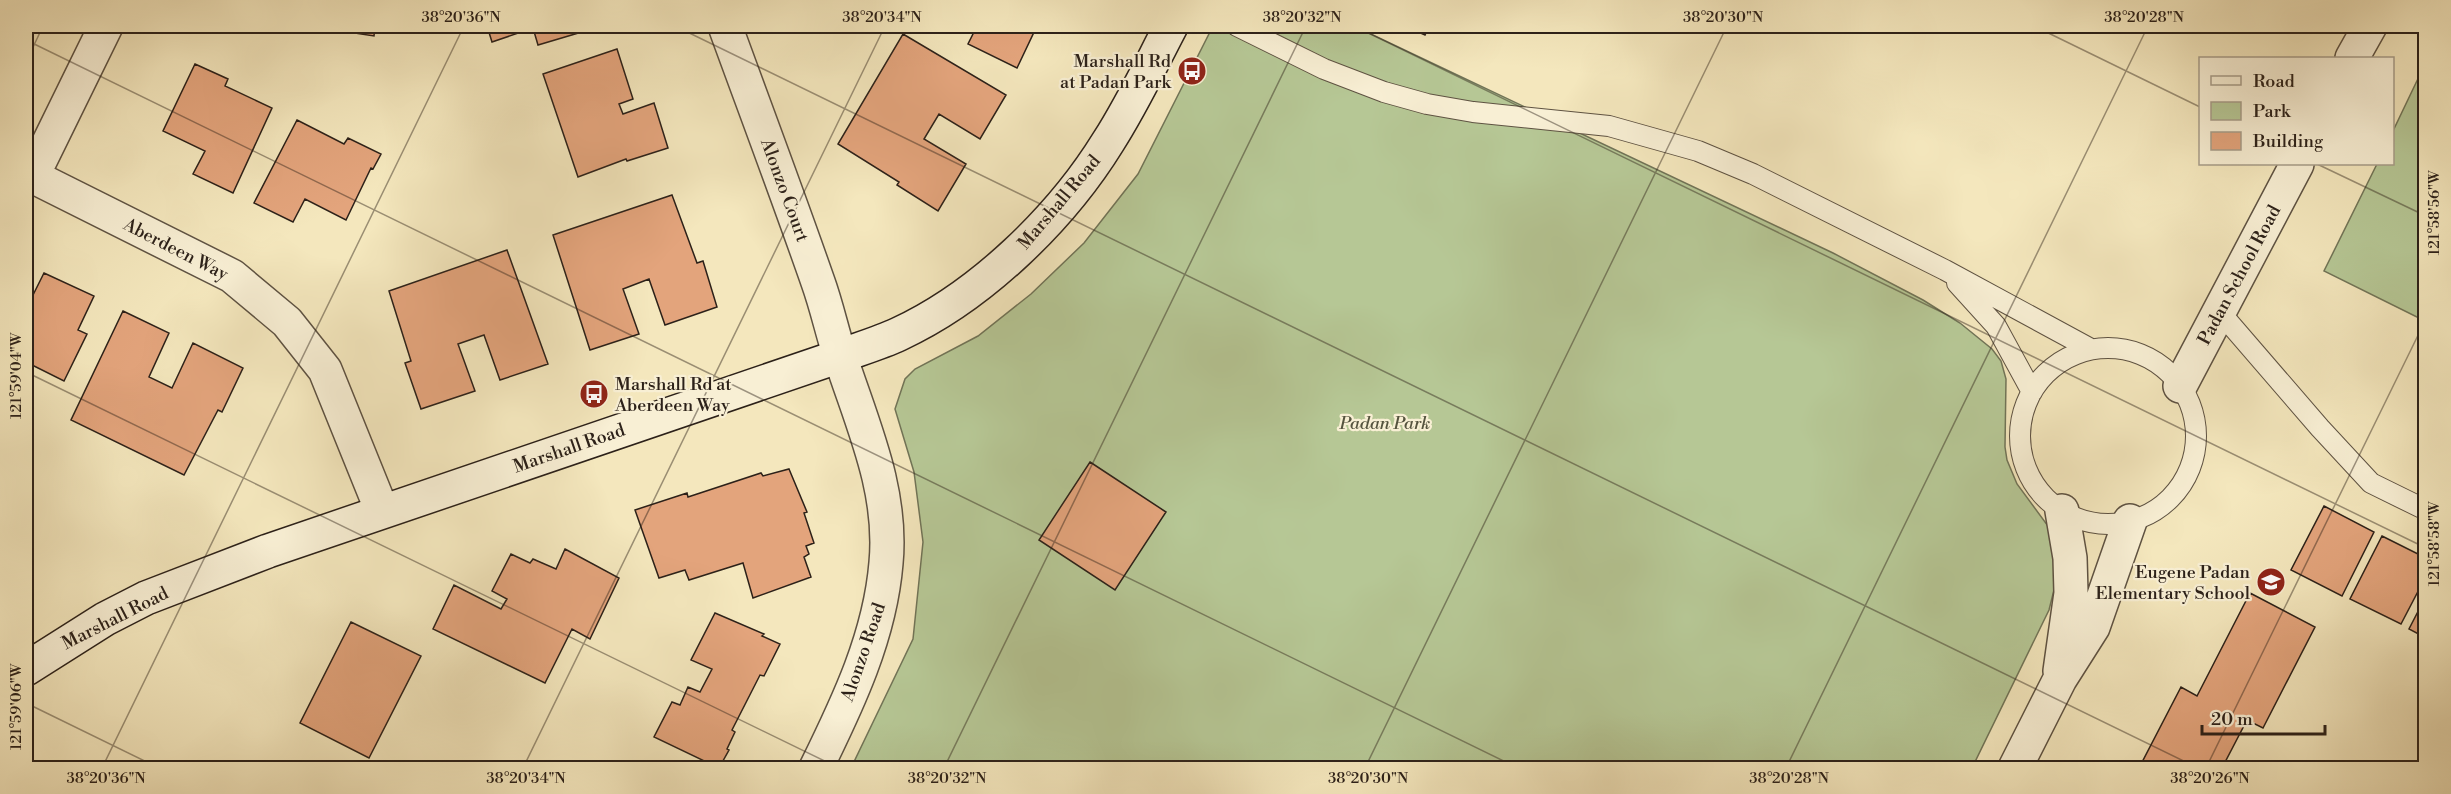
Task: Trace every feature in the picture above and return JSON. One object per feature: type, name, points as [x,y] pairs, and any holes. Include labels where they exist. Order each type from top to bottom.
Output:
[{"type":"street","points":[[29,175],[106,26]]},
{"type":"street","name":"Alonzo Court","points":[[725,26],[819,285],[840,356]]},
{"type":"street","name":"Marshall Road","points":[[26,669],[105,619],[146,598],[268,551],[899,334],[953,302],[1011,257],[1046,223],[1081,182],[1109,141],[1171,26]]},
{"type":"street","points":[[2353,57],[2370,26]]},
{"type":"street","name":"Padan School Road","points":[[2181,386],[2296,165]]},
{"type":"street","name":"Aberdeen Way","points":[[29,175],[232,276],[287,322],[325,370],[382,512]]},
{"type":"street","name":"Alonzo Road","points":[[816,768],[841,717],[872,637],[882,601],[887,561],[887,527],[883,493],[864,423],[840,356]]},
{"type":"street","points":[[2060,679],[2072,592],[2070,558],[2062,511]]},
{"type":"street","points":[[2015,768],[2060,679],[2093,627],[2130,521]]},
{"type":"lane","points":[[1237,26],[1324,69],[1395,95],[1473,112],[1610,126],[1698,151],[1753,174],[1945,270],[2089,348],[2124,349],[2145,356],[2163,366],[2181,386],[2190,404],[2196,428],[2194,453],[2186,476],[2172,496],[2153,512],[2130,521],[2107,524],[2082,520],[2062,511],[2044,497],[2031,479],[2023,458],[2020,435],[2024,413],[2032,392],[2047,372],[2089,348]]},
{"type":"lane","points":[[1945,270],[1995,326],[2032,392]]},
{"type":"lane","points":[[2219,311],[2371,483],[2426,510]]},
{"type":"green space","name":"Padan Park","points":[[1213,26],[1354,26],[1833,253],[1923,300],[1960,323],[1992,349],[2001,361],[2006,379],[2005,447],[2007,460],[2017,484],[2048,526],[2055,556],[2056,582],[2049,610],[1972,768],[851,768],[913,639],[923,542],[914,472],[895,409],[905,379],[915,369],[978,336],[1031,294],[1084,243],[1138,174]]},
{"type":"green space","points":[[2425,64],[2425,321],[2324,271],[2377,165],[2394,165],[2394,129]]},
{"type":"building","points":[[308,26],[375,26],[374,36]]},
{"type":"building","points":[[487,26],[591,26],[592,29],[538,45],[533,28],[492,42]]},
{"type":"building","points":[[977,26],[1032,26],[1031,28],[1035,30],[1017,68],[968,44]]},
{"type":"building","points":[[1405,26],[1429,26],[1425,35]]},
{"type":"building","points":[[903,34],[1006,95],[980,139],[939,114],[924,139],[966,164],[938,211],[897,185],[899,182],[838,144]]},
{"type":"building","points":[[617,49],[633,99],[619,104],[623,114],[654,103],[668,148],[627,161],[626,159],[578,177],[543,74]]},
{"type":"building","points":[[195,64],[228,79],[225,86],[272,108],[233,193],[193,174],[205,151],[163,131]]},
{"type":"building","points":[[297,120],[344,144],[348,138],[381,154],[373,169],[371,168],[346,220],[305,199],[293,222],[254,203]]},
{"type":"building","points":[[672,195],[697,263],[703,261],[717,307],[665,325],[649,279],[623,289],[639,334],[590,350],[553,235]]},
{"type":"building","points":[[507,250],[548,364],[500,380],[484,335],[458,344],[475,391],[421,409],[405,363],[411,361],[389,291]]},
{"type":"building","points":[[44,273],[94,296],[78,330],[87,334],[64,381],[26,362],[26,304],[28,305]]},
{"type":"building","points":[[123,311],[169,333],[149,377],[172,388],[193,343],[243,368],[222,412],[218,410],[184,475],[71,420]]},
{"type":"building","points":[[1090,462],[1166,512],[1115,590],[1039,540]]},
{"type":"building","points":[[789,469],[807,512],[804,513],[814,543],[806,546],[809,554],[804,557],[811,577],[753,598],[743,563],[689,580],[685,570],[659,578],[635,510],[687,493],[688,497],[761,473],[763,476]]},
{"type":"building","points":[[2324,506],[2374,532],[2342,596],[2291,570]]},
{"type":"building","points":[[2382,536],[2426,558],[2426,576],[2401,624],[2350,599]]},
{"type":"building","points":[[565,549],[619,578],[590,639],[572,629],[545,683],[433,629],[454,585],[501,609],[507,599],[492,591],[511,554],[530,563],[533,559],[556,569]]},
{"type":"building","points":[[2250,593],[2315,627],[2263,728],[2247,720],[2222,768],[2139,768],[2181,687],[2197,696]]},
{"type":"building","points":[[2426,596],[2426,638],[2409,629]]},
{"type":"building","points":[[715,613],[764,634],[762,636],[780,644],[764,676],[760,675],[732,730],[735,732],[727,749],[729,750],[719,768],[654,737],[672,702],[680,705],[688,687],[700,692],[712,669],[691,660]]},
{"type":"building","points":[[351,622],[421,656],[369,758],[300,723]]},
{"type":"place","name":"Marshall Rd at Padan Park","points":[[1192,71]]},
{"type":"place","name":"Marshall Rd at Aberdeen Way","points":[[594,394]]},
{"type":"place","name":"Eugene Padan Elementary School","points":[[2271,582]]}]
